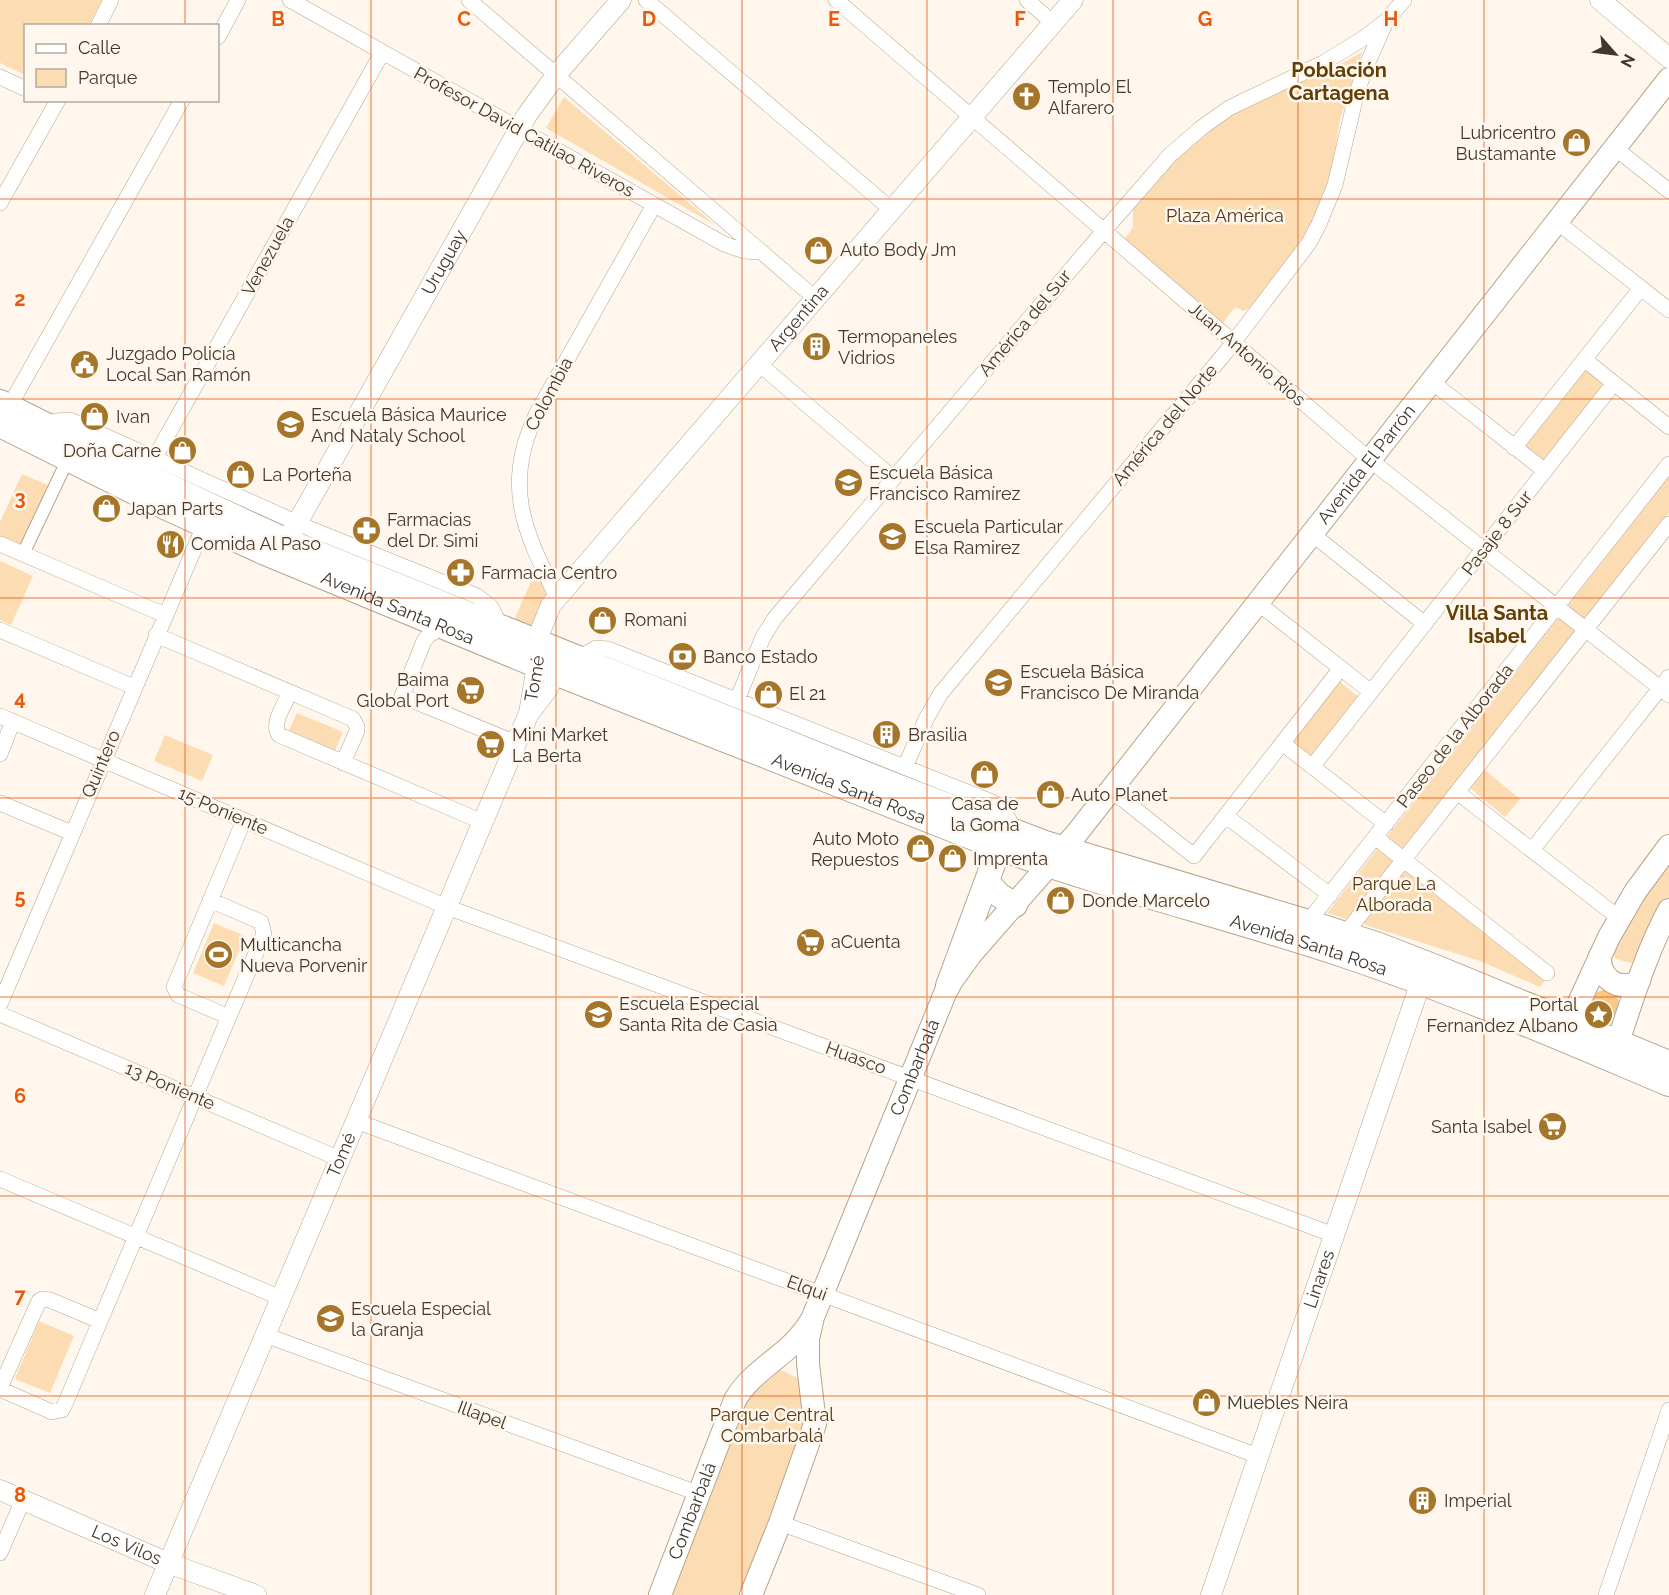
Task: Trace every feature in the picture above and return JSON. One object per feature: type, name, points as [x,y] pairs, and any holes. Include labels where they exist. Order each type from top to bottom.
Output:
[{"type":"main road","name":"Avenida El Parrón","points":[[1057,858],[1669,79]]},
{"type":"main road","name":"Avenida Santa Rosa","points":[[3,412],[54,445],[204,526],[265,553],[422,630],[444,627],[554,659],[1008,841],[1299,941],[1424,973]]},
{"type":"main road","name":"Avenida Santa Rosa","points":[[54,445],[205,504],[292,532],[501,627],[554,659]]},
{"type":"main road","points":[[265,553],[278,548],[292,532]]},
{"type":"main road","points":[[948,986],[987,882],[1008,841]]},
{"type":"main road","points":[[1573,1037],[1600,956],[1619,918],[1669,846]]},
{"type":"main road","name":"Avenida Santa Rosa","points":[[1057,858],[1308,922],[1345,934],[1424,973],[1573,1037],[1669,1084]]},
{"type":"main road","name":"Combarbalá","points":[[751,1595],[780,1523],[815,1424],[807,1350],[813,1317],[948,986],[971,954],[1057,858]]},
{"type":"main road","points":[[987,882],[999,896],[1015,905]]},
{"type":"main road","points":[[1618,1042],[1659,929],[1669,910]]},
{"type":"main road","points":[[1600,956],[1602,972],[1609,981],[1623,986],[1639,981]]},
{"type":"main road","name":"Avenida Santa Rosa","points":[[1573,1037],[1618,1042],[1669,1063]]},
{"type":"main road","name":"Combarbalá","points":[[660,1595],[735,1400],[745,1385],[793,1345],[813,1317]]},
{"type":"main road","points":[[770,1364],[794,1365],[810,1378]]},
{"type":"street","points":[[99,24],[111,0]]},
{"type":"street","points":[[219,35],[238,0]]},
{"type":"street","name":"Profesor David Catilao Riveros","points":[[290,0],[724,244],[744,251],[762,252]]},
{"type":"street","points":[[469,0],[816,299]]},
{"type":"street","name":"Uruguay","points":[[292,532],[518,130],[556,75],[621,0]]},
{"type":"street","points":[[646,0],[892,210]]},
{"type":"street","name":"Juan Antonio Ríos","points":[[836,0],[1370,460],[1557,607],[1666,687]]},
{"type":"street","points":[[1026,0],[1053,23]]},
{"type":"street","name":"Argentina","points":[[554,659],[543,621],[557,597],[1073,0]]},
{"type":"street","points":[[1386,21],[1404,0]]},
{"type":"street","points":[[1600,0],[1669,58]]},
{"type":"street","name":"América del Sur","points":[[737,700],[769,626],[1170,155],[1214,118],[1246,99],[1323,63],[1364,38],[1386,21]]},
{"type":"street","name":"América del Norte","points":[[905,767],[926,719],[941,693],[1233,343],[1299,258],[1319,225],[1335,185],[1358,90],[1386,21]]},
{"type":"street","name":"Venezuela","points":[[154,459],[382,53]]},
{"type":"street","points":[[0,77],[24,88]]},
{"type":"street","points":[[0,203],[55,102]]},
{"type":"street","points":[[3,412],[181,102]]},
{"type":"street","points":[[1615,148],[1669,191]]},
{"type":"street","name":"Colombia","points":[[557,597],[532,546],[521,513],[519,475],[523,451],[537,413],[654,205]]},
{"type":"street","points":[[1557,222],[1669,310]]},
{"type":"street","points":[[1514,448],[1641,288]]},
{"type":"street","points":[[1585,360],[1669,427]]},
{"type":"street","points":[[759,364],[893,478]]},
{"type":"street","points":[[1432,382],[1545,471]]},
{"type":"street","name":"Pasaje 8 Sur","points":[[1312,767],[1614,383]]},
{"type":"street","name":"Avenida Santa Rosa","points":[[54,445],[60,420],[70,420],[154,459],[292,532]]},
{"type":"street","points":[[23,554],[54,445]]},
{"type":"street","name":"Paseo de la Alborada","points":[[1308,922],[1669,464]]},
{"type":"street","name":"Paseo de la Alborada","points":[[1345,934],[1669,524]]},
{"type":"street","name":"Quintero","points":[[0,1004],[204,526]]},
{"type":"street","points":[[1312,534],[1425,624]]},
{"type":"street","points":[[0,544],[165,615]]},
{"type":"street","points":[[1258,603],[1371,692]]},
{"type":"street","points":[[0,630],[134,687]]},
{"type":"street","points":[[422,630],[402,696],[516,743]]},
{"type":"street","points":[[156,635],[349,716],[356,723],[357,731],[343,763]]},
{"type":"street","points":[[554,659],[604,647],[905,767],[998,805],[1005,812],[1008,841]]},
{"type":"street","name":"Tomé","points":[[155,1595],[516,743],[554,659]]},
{"type":"street","points":[[1111,790],[1194,856],[1341,668]]},
{"type":"street","points":[[1532,850],[1666,687]]},
{"type":"street","points":[[290,692],[276,723],[279,735],[483,822]]},
{"type":"street","points":[[0,754],[6,718]]},
{"type":"street","name":"15 Poniente","points":[[6,718],[447,907]]},
{"type":"street","points":[[1282,743],[1386,824]]},
{"type":"street","points":[[1457,792],[1619,918]]},
{"type":"street","points":[[0,803],[72,833]]},
{"type":"street","points":[[1226,816],[1329,895]]},
{"type":"street","points":[[229,1017],[178,995],[174,987],[244,820]]},
{"type":"street","points":[[1375,837],[1547,973]]},
{"type":"street","points":[[100,1321],[46,1298],[39,1301],[0,1389],[52,1412],[62,1410],[136,1237],[265,930],[258,920],[210,900]]},
{"type":"street","name":"Huasco","points":[[447,907],[1334,1235]]},
{"type":"street","name":"Linares","points":[[1211,1595],[1424,973]]},
{"type":"street","name":"13 Poniente","points":[[0,1014],[340,1159]]},
{"type":"street","name":"Elqui","points":[[356,1121],[1258,1456]]},
{"type":"street","points":[[0,1179],[281,1298]]},
{"type":"street","name":"Illapel","points":[[265,1335],[700,1494]]},
{"type":"street","points":[[1606,1595],[1669,1410]]},
{"type":"street","name":"Los Vilos","points":[[0,1490],[168,1563],[256,1595]]},
{"type":"street","points":[[0,1553],[4,1533],[23,1500]]},
{"type":"street","points":[[780,1523],[978,1595]]},
{"type":"green space","points":[[0,0],[102,0],[90,24],[24,24],[24,75],[0,63]]},
{"type":"green space","name":"Plaza América","points":[[1362,52],[1340,119],[1330,184],[1305,236],[1256,304],[1244,311],[1235,307],[1223,323],[1124,240],[1133,227],[1133,208],[1178,153],[1236,111],[1276,91],[1319,76]]},
{"type":"green space","points":[[564,97],[715,225],[546,128]]},
{"type":"green space","points":[[1585,367],[1608,386],[1546,464],[1523,446]]},
{"type":"green space","points":[[22,474],[50,486],[21,549],[0,540],[0,522]]},
{"type":"green space","name":"Parque La Alborada","points":[[1669,477],[1669,513],[1413,840],[1401,852],[1551,973],[1540,987],[1480,961],[1327,913]]},
{"type":"green space","points":[[0,561],[33,576],[11,625],[0,620]]},
{"type":"green space","points":[[537,568],[546,594],[529,633],[511,627]]},
{"type":"green space","points":[[1339,681],[1360,698],[1312,758],[1292,741]]},
{"type":"green space","points":[[297,713],[343,732],[333,755],[287,735]]},
{"type":"green space","points":[[165,735],[213,755],[202,781],[154,761]]},
{"type":"green space","points":[[1485,770],[1520,799],[1505,817],[1470,788]]},
{"type":"green space","points":[[1669,857],[1669,897],[1635,964],[1616,959],[1611,951]]},
{"type":"green space","name":"Multicancha Nueva Porvenir","points":[[214,923],[245,936],[224,986],[193,973]]},
{"type":"green space","points":[[39,1321],[74,1336],[50,1393],[15,1379]]},
{"type":"green space","name":"Parque Central Combarbalá","points":[[781,1370],[802,1380],[810,1425],[741,1595],[670,1595],[745,1400]]},
{"type":"shaded area","points":[[1605,990],[1615,994],[1619,1004],[1615,1014],[1605,1018],[1595,1014],[1591,1004],[1595,994]]},
{"type":"place","name":"Templo El Alfarero","points":[[1027,97]]},
{"type":"place","name":"Lubricentro Bustamante","points":[[1577,143]]},
{"type":"place","name":"Auto Body Jm","points":[[819,250]]},
{"type":"place","name":"Termopaneles Vidrios","points":[[817,347]]},
{"type":"place","name":"Juzgado Policía Local San Ramón","points":[[85,364]]},
{"type":"place","name":"Ivan","points":[[95,417]]},
{"type":"place","name":"Escuela Básica Maurice And Nataly School","points":[[290,425]]},
{"type":"place","name":"Doña Carne","points":[[182,451]]},
{"type":"place","name":"La Porteña","points":[[241,475]]},
{"type":"place","name":"Escuela Básica Francisco Ramírez","points":[[848,483]]},
{"type":"place","name":"Japan Parts","points":[[106,509]]},
{"type":"place","name":"Farmacias del Dr. Simi","points":[[366,530]]},
{"type":"place","name":"Escuela Particular Elsa Ramirez","points":[[893,537]]},
{"type":"place","name":"Comida Al Paso","points":[[170,544]]},
{"type":"place","name":"Farmacia Centro","points":[[460,573]]},
{"type":"place","name":"Romani","points":[[603,620]]},
{"type":"place","name":"Banco Estado","points":[[682,657]]},
{"type":"place","name":"Escuela Básica Francisco De Miranda","points":[[999,682]]},
{"type":"place","name":"Baima Global Port","points":[[470,690]]},
{"type":"place","name":"El 21","points":[[768,694]]},
{"type":"place","name":"Brasilia","points":[[887,735]]},
{"type":"place","name":"Mini Market La Berta","points":[[491,745]]},
{"type":"place","name":"Casa de la Goma","points":[[985,775]]},
{"type":"place","name":"Auto Planet","points":[[1050,795]]},
{"type":"place","name":"Auto Moto Repuestos","points":[[920,849]]},
{"type":"place","name":"Imprenta","points":[[952,859]]},
{"type":"place","name":"Donde Marcelo","points":[[1061,901]]},
{"type":"place","name":"aCuenta","points":[[810,942]]},
{"type":"place","name":"Multicancha Nueva Porvenir","points":[[219,955]]},
{"type":"place","name":"Escuela Especial Santa Rita de Casia","points":[[598,1014]]},
{"type":"place","name":"Portal Fernandez Albano","points":[[1599,1015]]},
{"type":"place","name":"Santa Isabel","points":[[1553,1127]]},
{"type":"place","name":"Escuela Especial la Granja","points":[[330,1319]]},
{"type":"place","name":"Muebles Neira","points":[[1206,1403]]},
{"type":"place","name":"Imperial","points":[[1423,1501]]},
{"type":"district","name":"Población Cartagena","points":[[1339,82]]},
{"type":"district","name":"Villa Santa Isabel","points":[[1497,624]]}]
